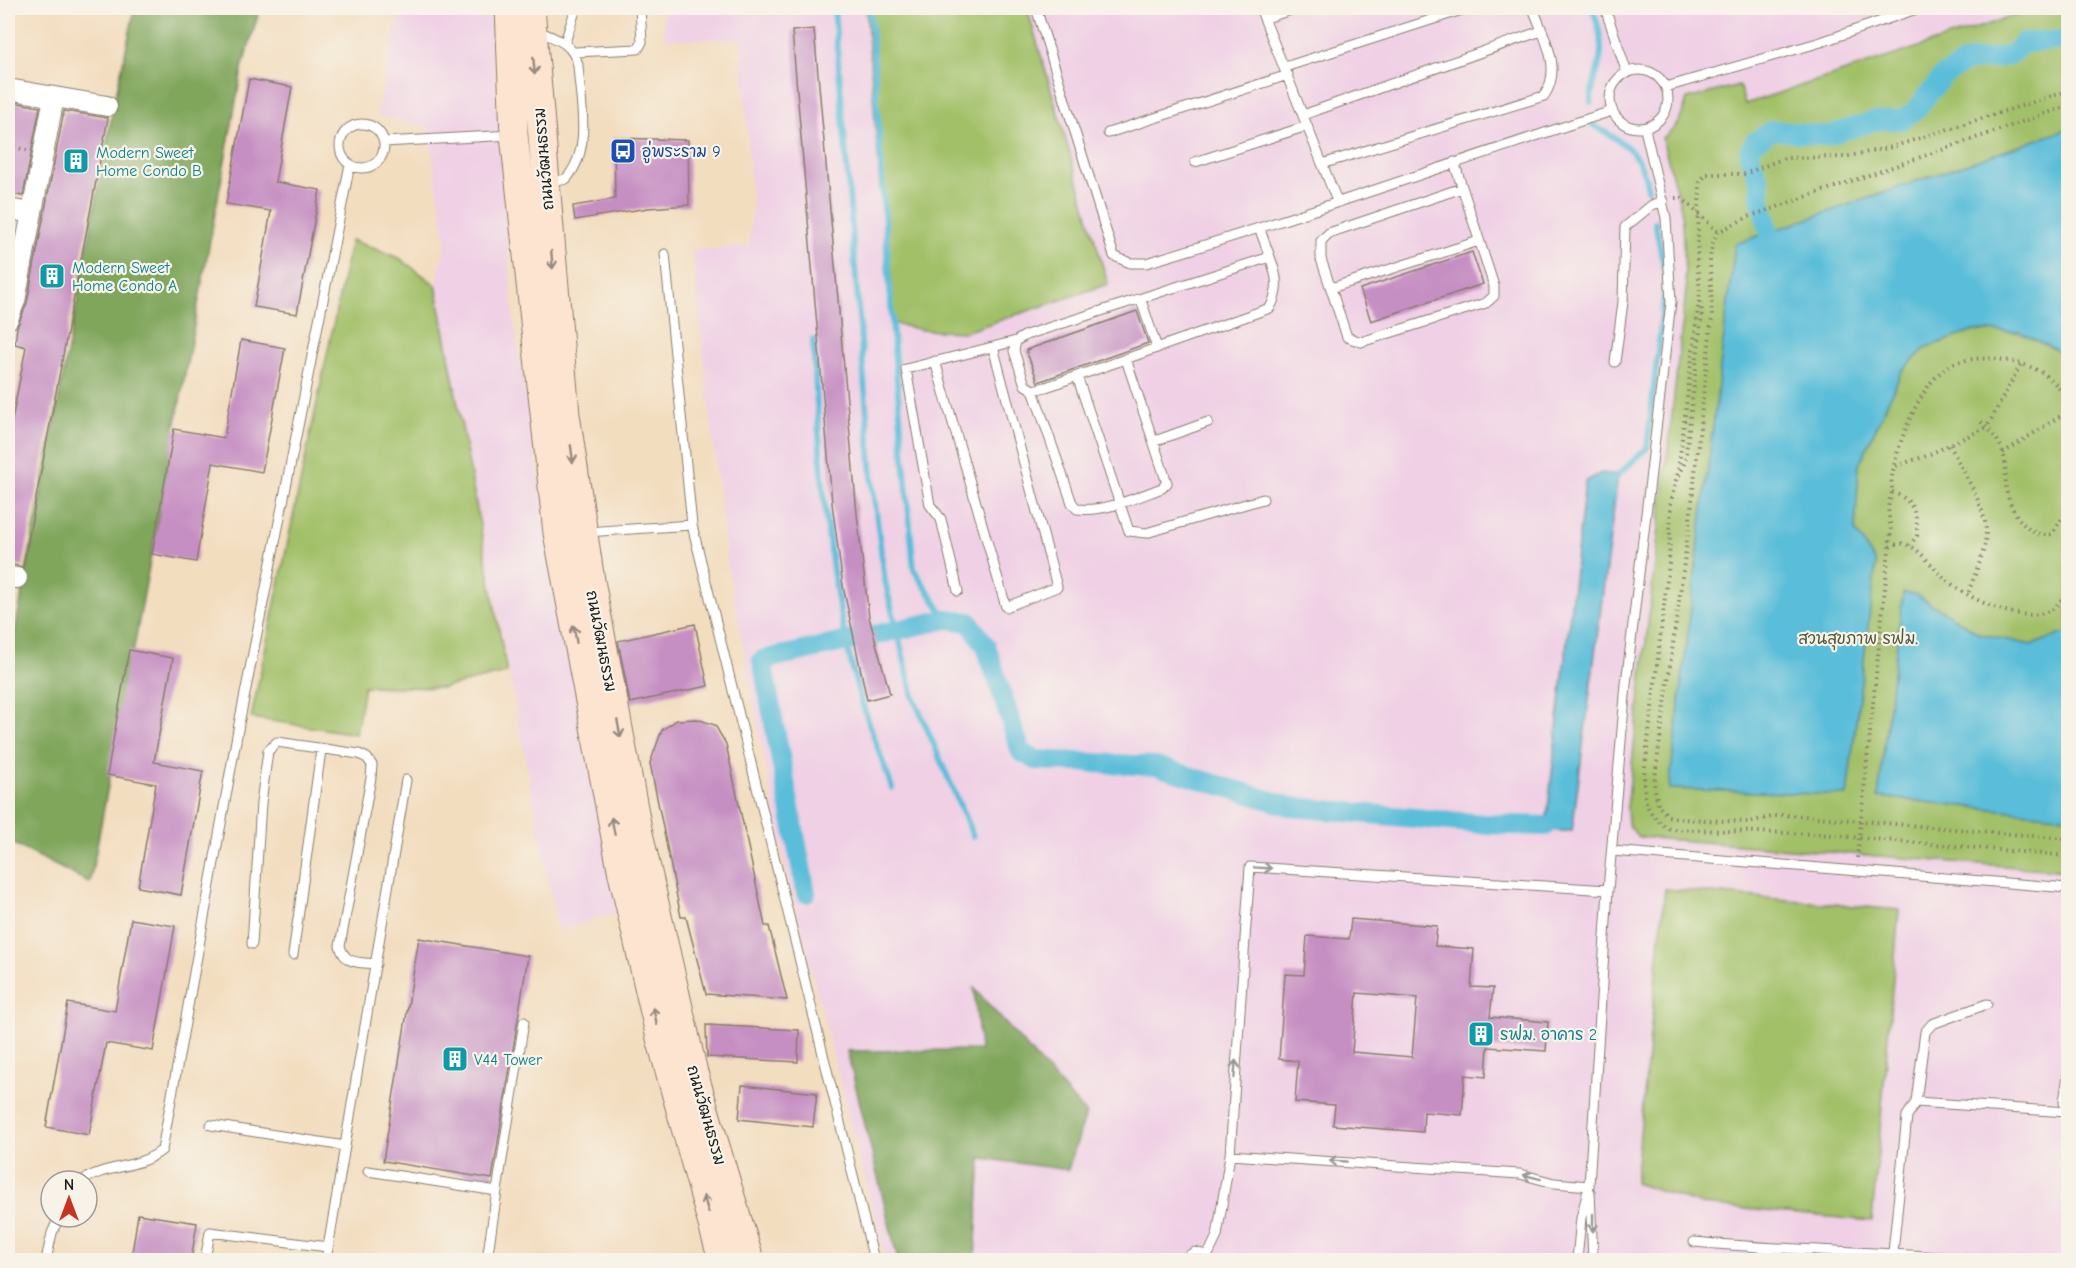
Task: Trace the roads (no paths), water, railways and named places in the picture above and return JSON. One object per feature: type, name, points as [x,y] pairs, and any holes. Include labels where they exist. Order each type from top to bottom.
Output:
[{"type":"street","name":"ถนนวัฒนธรรม","points":[[520,18],[514,135],[532,185],[584,532],[638,829],[694,1073],[750,1260]]},
{"type":"street","name":"ถนนวัฒนธรรม","points":[[520,18],[557,532],[622,874],[660,1038],[722,1260]]},
{"type":"street","points":[[8,88],[107,106]]},
{"type":"street","points":[[8,319],[15,301],[54,97]]},
{"type":"street","points":[[8,209],[32,213]]},
{"type":"street","points":[[557,532],[584,532]]},
{"type":"lane","points":[[565,42],[576,8]]},
{"type":"lane","points":[[575,52],[638,49],[642,42],[640,8]]},
{"type":"lane","points":[[1036,8],[1114,256],[1130,263],[1146,263],[1260,230],[1337,201],[1612,111]]},
{"type":"lane","points":[[1260,8],[1266,18],[1337,201]]},
{"type":"lane","points":[[1266,18],[1297,8]]},
{"type":"lane","points":[[1108,133],[1468,8]]},
{"type":"lane","points":[[1322,164],[1544,96],[1553,83],[1554,69],[1533,8]]},
{"type":"lane","points":[[1605,8],[1627,73]]},
{"type":"lane","points":[[1666,87],[1821,42],[1919,8]]},
{"type":"lane","points":[[520,18],[565,42],[575,52],[583,145],[580,158],[566,179],[532,185]]},
{"type":"lane","points":[[1303,115],[1541,31]]},
{"type":"lane","points":[[1643,70],[1653,73],[1666,87],[1669,100],[1666,113],[1657,123],[1645,129],[1626,125],[1612,111],[1609,98],[1611,88],[1627,73],[1643,70]]},
{"type":"lane","points":[[364,124],[371,126],[382,135],[384,142],[382,156],[378,162],[364,168],[350,164],[344,159],[340,146],[341,138],[350,127],[364,124]]},
{"type":"lane","points":[[1195,162],[1307,126]]},
{"type":"lane","points":[[1577,1260],[1581,1218],[1589,1186],[1608,890],[1629,661],[1671,302],[1671,261],[1663,201],[1645,129]]},
{"type":"lane","points":[[384,142],[514,135]]},
{"type":"lane","points":[[1454,162],[1494,286],[1494,296],[1486,303],[1361,342],[1347,337],[1321,259],[1321,241],[1329,233],[1462,188]]},
{"type":"lane","points":[[99,1174],[133,1166],[151,1159],[162,1150],[239,724],[350,164]]},
{"type":"lane","points":[[1615,362],[1623,302],[1625,227],[1652,205],[1663,201]]},
{"type":"lane","points":[[1016,341],[1014,351],[1025,386],[1033,390],[1270,308],[1276,297],[1278,279],[1260,230]]},
{"type":"lane","points":[[1331,288],[1479,241]]},
{"type":"lane","points":[[665,254],[692,525],[874,1260]]},
{"type":"lane","points":[[958,591],[941,519],[930,505],[906,369],[1016,341],[1026,335],[1270,257]]},
{"type":"lane","points":[[1141,300],[1157,348]]},
{"type":"lane","points":[[935,361],[1006,607],[1057,587],[993,347]]},
{"type":"lane","points":[[1033,390],[1072,503],[1077,509],[1089,510],[1119,504],[1162,488],[1167,483],[1126,359]]},
{"type":"lane","points":[[1077,376],[1130,531],[1146,534],[1263,499]]},
{"type":"lane","points":[[1155,441],[1208,422]]},
{"type":"lane","points":[[584,532],[692,525]]},
{"type":"lane","points":[[252,944],[261,804],[268,751],[277,742],[359,754],[367,758],[372,765],[362,834],[340,946],[343,956],[349,961],[376,964]]},
{"type":"lane","points":[[293,955],[321,750]]},
{"type":"lane","points":[[326,1260],[406,780]]},
{"type":"lane","points":[[1612,851],[2068,888]]},
{"type":"lane","points":[[1181,1260],[1195,1252],[1209,1259],[1217,1236],[1230,1155],[1250,867],[1608,890]]},
{"type":"lane","points":[[1893,1252],[1907,1116],[1916,1102],[1925,1032],[1932,1024],[1987,1004]]},
{"type":"lane","points":[[488,1260],[524,1022]]},
{"type":"lane","points":[[1916,1102],[2067,1112],[2064,1102],[2068,1075]]},
{"type":"lane","points":[[211,1125],[345,1146]]},
{"type":"lane","points":[[1230,1155],[1520,1174],[1554,1183],[1589,1186]]},
{"type":"lane","points":[[368,1171],[497,1191]]},
{"type":"lane","points":[[1589,1186],[1593,1210],[1593,1260]]},
{"type":"lane","points":[[46,1260],[54,1229]]},
{"type":"lane","points":[[205,1260],[210,1232],[328,1247]]},
{"type":"lane","points":[[1694,1242],[1778,1250],[1893,1252],[1977,1260]]},
{"type":"water","points":[[2068,129],[2068,356],[2019,332],[1974,331],[1927,347],[1902,371],[1859,465],[1855,530],[1876,563],[1847,795],[1669,789],[1735,244]]},
{"type":"water","points":[[1601,473],[1618,475],[1572,831],[1557,831],[1546,826],[1585,482]]},
{"type":"water","points":[[1903,593],[1915,594],[1980,634],[2032,645],[2068,632],[2068,817],[1878,797]]},
{"type":"waterway","points":[[834,8],[873,489],[885,581],[913,696],[973,836]]},
{"type":"waterway","points":[[870,8],[894,348],[914,570],[947,619]]},
{"type":"waterway","points":[[1591,102],[1601,50],[1599,28],[1592,8]]},
{"type":"waterway","points":[[1769,232],[1760,197],[1760,183],[1749,154],[1754,142],[1773,130],[1827,136],[1874,121],[1901,120],[1916,110],[1943,76],[1965,62],[2009,56],[2023,43],[2068,40]]},
{"type":"waterway","points":[[1592,124],[1629,149],[1641,165],[1648,189]]},
{"type":"waterway","points":[[1618,475],[1647,448],[1666,278],[1655,222]]},
{"type":"waterway","points":[[813,340],[826,518],[839,606],[859,693],[892,788]]},
{"type":"waterway","points":[[806,893],[762,660],[947,619],[969,622],[986,646],[1021,752],[1036,760],[1156,766],[1292,807],[1482,824],[1546,826]]},
{"type":"place","name":"อู่พระราม 9","points":[[623,151]]},
{"type":"place","name":"Modern Sweet Home Condo B","points":[[76,161]]},
{"type":"place","name":"Modern Sweet Home Condo A","points":[[52,276]]},
{"type":"place","name":"รฟม. อาคาร 2","points":[[1481,1034]]},
{"type":"place","name":"V44 Tower","points":[[455,1059]]},
{"type":"park label","name":"สวนสุขภาพ รฟม.","points":[[1858,638]]}]
